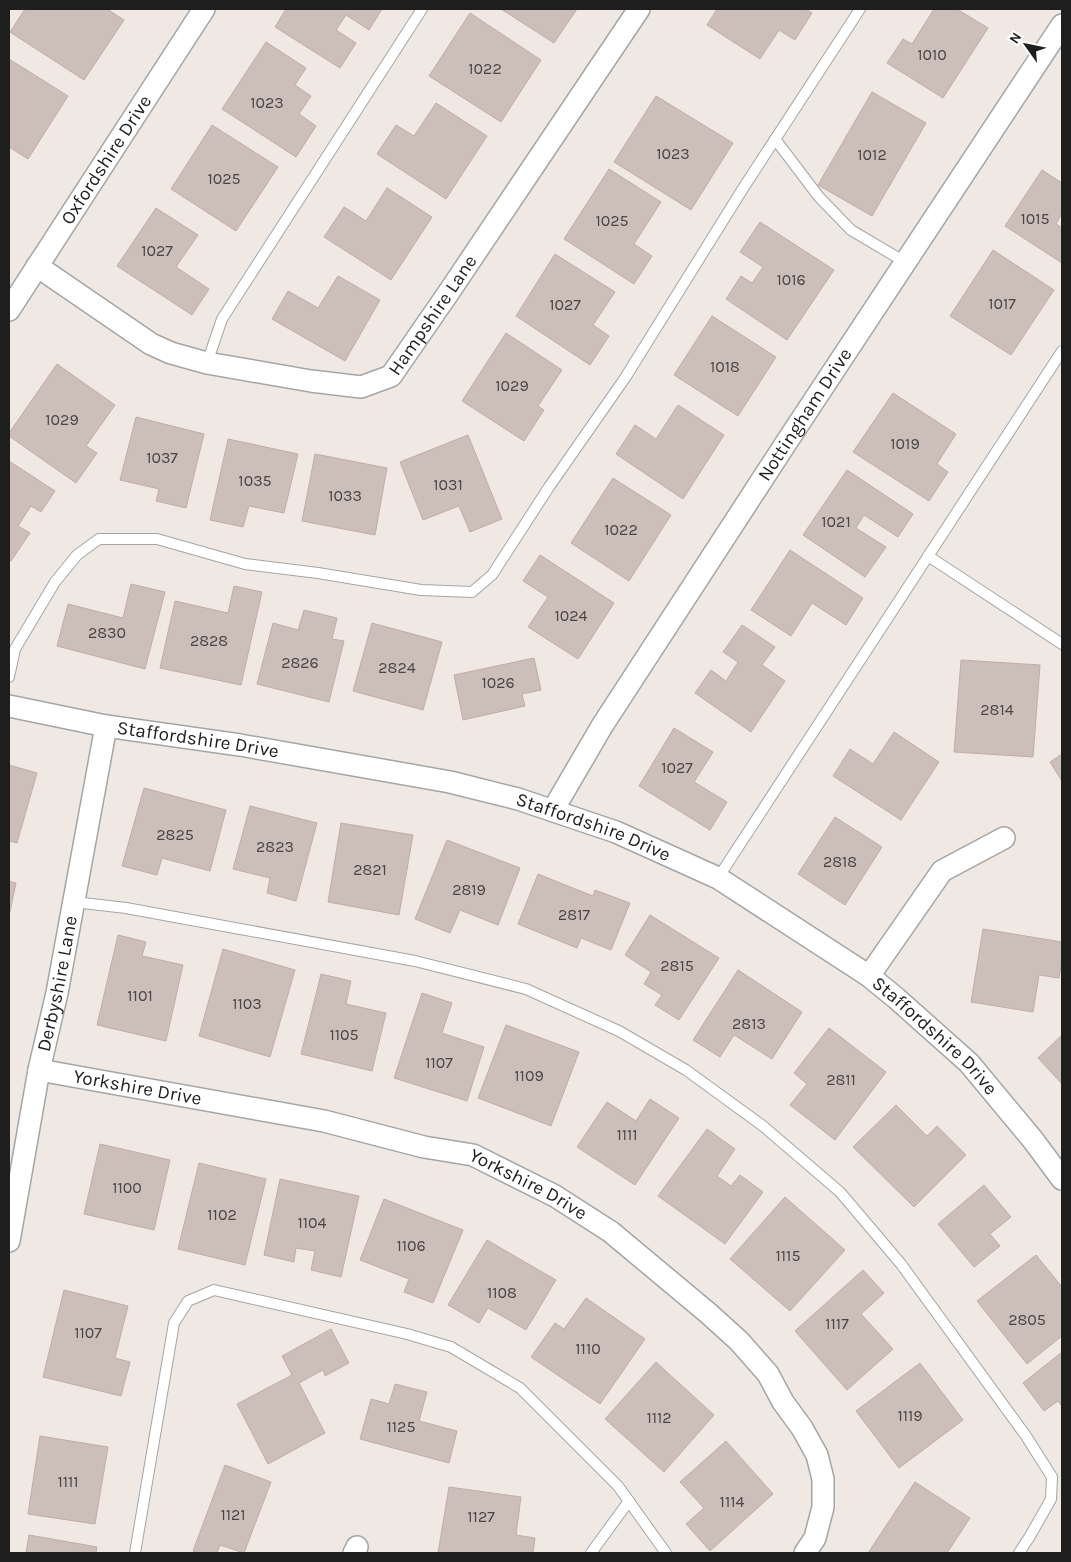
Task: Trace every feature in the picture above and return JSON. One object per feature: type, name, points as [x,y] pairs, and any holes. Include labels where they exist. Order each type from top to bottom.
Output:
[{"type":"street","name":"Oxfordshire Drive","points":[[9,310],[204,9]]},
{"type":"street","name":"Hampshire Lane","points":[[37,266],[151,344],[171,353],[207,363],[311,381],[362,387],[391,376],[639,9]]},
{"type":"street","name":"Nottingham Drive","points":[[554,810],[602,726],[1062,25]]},
{"type":"street","name":"Staffordshire Drive","points":[[9,706],[106,726],[240,745],[450,782],[518,799],[616,832],[718,878],[869,976],[970,1063],[1033,1140],[1062,1179]]},
{"type":"street","name":"Derbyshire Lane","points":[[9,1241],[39,1070],[57,993],[106,726]]},
{"type":"street","points":[[869,976],[942,871],[1004,838]]},
{"type":"street","name":"Yorkshire Drive","points":[[39,1070],[324,1122],[424,1147],[473,1155],[555,1196],[610,1232],[708,1313],[739,1341],[768,1374],[783,1402],[802,1428],[817,1455],[823,1479],[823,1507],[815,1538],[805,1553]]},
{"type":"lane","points":[[207,363],[222,319],[232,302],[422,9]]},
{"type":"lane","points":[[9,677],[15,649],[55,582],[77,555],[99,539],[157,539],[245,564],[318,573],[422,590],[472,592],[492,576],[548,487],[625,378],[775,139],[860,9]]},
{"type":"lane","points":[[775,139],[818,197],[851,230],[905,262]]},
{"type":"lane","points":[[718,878],[1062,351]]},
{"type":"lane","points":[[928,556],[1062,644]]},
{"type":"lane","points":[[74,902],[126,908],[415,961],[526,989],[619,1031],[686,1070],[763,1126],[840,1192],[902,1264],[1026,1436],[1052,1477],[1051,1498],[1019,1553]]},
{"type":"lane","points":[[135,1553],[174,1323],[188,1301],[214,1290],[407,1334],[451,1347],[520,1388],[618,1486],[666,1553]]},
{"type":"lane","points":[[591,1553],[629,1501]]},
{"type":"building","points":[[25,9],[107,9],[124,20],[84,80],[10,32]]},
{"type":"building","points":[[286,9],[382,9],[369,30],[346,15],[336,30],[356,43],[340,68],[275,27]]},
{"type":"building","points":[[501,9],[577,9],[554,43]]},
{"type":"building","points":[[717,9],[806,9],[812,13],[795,40],[779,30],[760,59],[707,25]]},
{"type":"building","points":[[934,9],[957,9],[988,28],[943,98],[887,63],[903,39],[912,44]]},
{"type":"building","points":[[470,13],[541,60],[501,122],[429,76]]},
{"type":"building","points":[[266,42],[306,68],[295,85],[311,96],[299,114],[316,126],[296,157],[222,109]]},
{"type":"building","points":[[9,59],[68,96],[28,159],[9,147]]},
{"type":"building","points":[[872,92],[926,123],[872,216],[818,185]]},
{"type":"building","points":[[656,96],[733,143],[691,210],[614,162]]},
{"type":"building","points":[[436,103],[487,136],[446,199],[377,154],[396,125],[414,136]]},
{"type":"building","points":[[212,125],[278,167],[236,231],[171,189]]},
{"type":"building","points":[[609,169],[661,202],[634,244],[652,256],[634,284],[564,239]]},
{"type":"building","points":[[1042,170],[1062,183],[1062,213],[1056,224],[1062,228],[1062,263],[1005,226]]},
{"type":"building","points":[[387,188],[432,217],[391,280],[324,237],[344,207],[366,221]]},
{"type":"building","points":[[156,208],[198,235],[176,267],[209,289],[192,315],[117,266]]},
{"type":"building","points":[[760,222],[834,270],[787,340],[726,299],[741,276],[752,283],[763,267],[740,252]]},
{"type":"building","points":[[993,250],[1054,290],[1011,355],[950,316]]},
{"type":"building","points":[[555,254],[615,292],[593,325],[609,336],[590,365],[516,316]]},
{"type":"building","points":[[338,276],[380,300],[345,361],[272,319],[288,291],[318,308]]},
{"type":"building","points":[[712,316],[776,357],[738,416],[674,375]]},
{"type":"building","points":[[506,333],[562,370],[538,406],[544,410],[524,441],[462,401]]},
{"type":"building","points":[[57,364],[115,405],[86,446],[97,453],[76,483],[9,436],[9,433]]},
{"type":"building","points":[[893,393],[956,434],[937,464],[948,472],[929,501],[853,452]]},
{"type":"building","points":[[678,405],[724,435],[683,499],[616,454],[635,425],[656,439]]},
{"type":"building","points":[[136,417],[204,434],[186,508],[156,501],[159,489],[120,480]]},
{"type":"building","points":[[468,435],[502,519],[470,532],[459,506],[423,520],[400,462]]},
{"type":"building","points":[[228,439],[298,454],[284,513],[249,506],[243,527],[210,520]]},
{"type":"building","points":[[315,454],[387,468],[375,535],[302,521]]},
{"type":"building","points":[[9,461],[55,491],[41,512],[31,506],[18,526],[30,533],[11,561],[9,560]]},
{"type":"building","points":[[847,470],[913,514],[898,537],[864,515],[856,528],[886,547],[865,577],[803,535]]},
{"type":"building","points":[[613,478],[671,515],[629,581],[571,543]]},
{"type":"building","points":[[790,550],[863,598],[846,625],[812,603],[791,636],[751,610]]},
{"type":"building","points":[[540,555],[614,603],[578,659],[528,627],[548,597],[523,581]]},
{"type":"building","points":[[131,584],[165,592],[145,669],[57,646],[68,604],[123,618]]},
{"type":"building","points":[[234,586],[262,592],[241,685],[160,668],[175,601],[228,613]]},
{"type":"building","points":[[304,610],[337,618],[332,639],[344,641],[329,702],[257,684],[273,623],[298,630]]},
{"type":"building","points":[[372,623],[442,642],[423,710],[353,691]]},
{"type":"building","points":[[742,625],[775,647],[762,665],[785,681],[751,732],[695,693],[711,670],[726,681],[738,662],[723,652]]},
{"type":"building","points":[[534,658],[541,690],[522,694],[525,706],[463,720],[454,675]]},
{"type":"building","points":[[961,660],[1040,665],[1033,757],[954,752]]},
{"type":"building","points":[[674,728],[713,752],[694,782],[727,802],[710,830],[639,786]]},
{"type":"building","points":[[894,732],[939,762],[901,820],[833,776],[850,749],[873,764]]},
{"type":"building","points":[[1062,754],[1062,781],[1050,762]]},
{"type":"building","points":[[9,765],[37,773],[17,843],[9,841]]},
{"type":"building","points":[[144,788],[226,810],[210,871],[162,858],[157,875],[122,866]]},
{"type":"building","points":[[250,806],[317,823],[296,901],[267,893],[270,878],[233,869]]},
{"type":"building","points":[[835,817],[882,847],[845,905],[798,874]]},
{"type":"building","points":[[341,823],[413,835],[399,915],[328,902]]},
{"type":"building","points":[[447,840],[520,868],[498,925],[460,910],[450,933],[415,919]]},
{"type":"building","points":[[538,874],[593,896],[595,890],[630,903],[611,950],[581,938],[577,948],[518,924]]},
{"type":"building","points":[[9,881],[16,883],[9,916]]},
{"type":"building","points":[[650,915],[719,958],[679,1020],[655,1005],[662,995],[644,984],[651,972],[625,955]]},
{"type":"building","points":[[983,929],[1062,942],[1059,978],[1039,975],[1033,1012],[971,1002]]},
{"type":"building","points":[[118,935],[146,942],[142,956],[183,965],[166,1041],[97,1025]]},
{"type":"building","points":[[223,949],[295,970],[270,1057],[199,1036]]},
{"type":"building","points":[[738,970],[802,1012],[772,1059],[734,1035],[720,1057],[693,1040]]},
{"type":"building","points":[[321,974],[351,981],[346,1004],[386,1013],[372,1071],[301,1054]]},
{"type":"building","points":[[422,993],[452,1003],[442,1033],[484,1047],[467,1101],[394,1078]]},
{"type":"building","points":[[506,1025],[579,1052],[551,1126],[478,1098]]},
{"type":"building","points":[[829,1028],[886,1072],[835,1140],[790,1105],[807,1084],[794,1073]]},
{"type":"building","points":[[1062,1035],[1062,1084],[1038,1058]]},
{"type":"building","points":[[650,1099],[679,1118],[635,1185],[577,1147],[607,1102],[636,1121]]},
{"type":"building","points":[[896,1105],[927,1136],[937,1126],[966,1155],[914,1207],[853,1147]]},
{"type":"building","points":[[707,1129],[735,1149],[717,1176],[731,1186],[740,1175],[763,1192],[725,1244],[658,1196]]},
{"type":"building","points":[[100,1144],[170,1160],[154,1230],[84,1214]]},
{"type":"building","points":[[199,1163],[266,1179],[245,1265],[178,1249]]},
{"type":"building","points":[[280,1179],[359,1196],[341,1277],[311,1270],[315,1251],[296,1248],[294,1262],[264,1255]]},
{"type":"building","points":[[984,1185],[1011,1217],[990,1234],[1000,1246],[974,1267],[938,1224]]},
{"type":"building","points":[[785,1197],[845,1250],[790,1311],[730,1259]]},
{"type":"building","points":[[384,1199],[463,1230],[433,1303],[404,1292],[409,1279],[360,1260]]},
{"type":"building","points":[[487,1240],[556,1280],[526,1330],[488,1308],[479,1323],[448,1305]]},
{"type":"building","points":[[1036,1255],[1062,1287],[1062,1336],[1027,1364],[977,1301]]},
{"type":"building","points":[[863,1270],[884,1293],[861,1314],[893,1349],[847,1390],[795,1331]]},
{"type":"building","points":[[64,1290],[128,1306],[115,1358],[130,1362],[121,1396],[43,1377]]},
{"type":"building","points":[[586,1298],[645,1339],[600,1404],[531,1357],[555,1323],[564,1329]]},
{"type":"building","points":[[331,1329],[349,1363],[325,1376],[323,1370],[299,1383],[325,1433],[268,1464],[237,1404],[292,1375],[282,1356]]},
{"type":"building","points":[[1062,1352],[1062,1406],[1058,1401],[1044,1411],[1023,1383]]},
{"type":"building","points":[[656,1362],[714,1415],[664,1472],[605,1419]]},
{"type":"building","points":[[920,1363],[963,1420],[899,1468],[856,1411]]},
{"type":"building","points":[[395,1384],[427,1392],[419,1421],[457,1431],[449,1463],[360,1439],[371,1399],[389,1404]]},
{"type":"building","points":[[40,1436],[108,1447],[95,1524],[28,1514]]},
{"type":"building","points":[[726,1441],[773,1494],[710,1551],[686,1524],[704,1508],[680,1482]]},
{"type":"building","points":[[225,1465],[271,1482],[244,1553],[220,1545],[217,1553],[193,1551]]},
{"type":"building","points":[[915,1482],[970,1518],[947,1553],[868,1553]]},
{"type":"building","points":[[449,1487],[521,1497],[516,1535],[535,1538],[533,1553],[438,1553]]},
{"type":"building","points":[[29,1535],[97,1547],[96,1553],[26,1553]]}]
